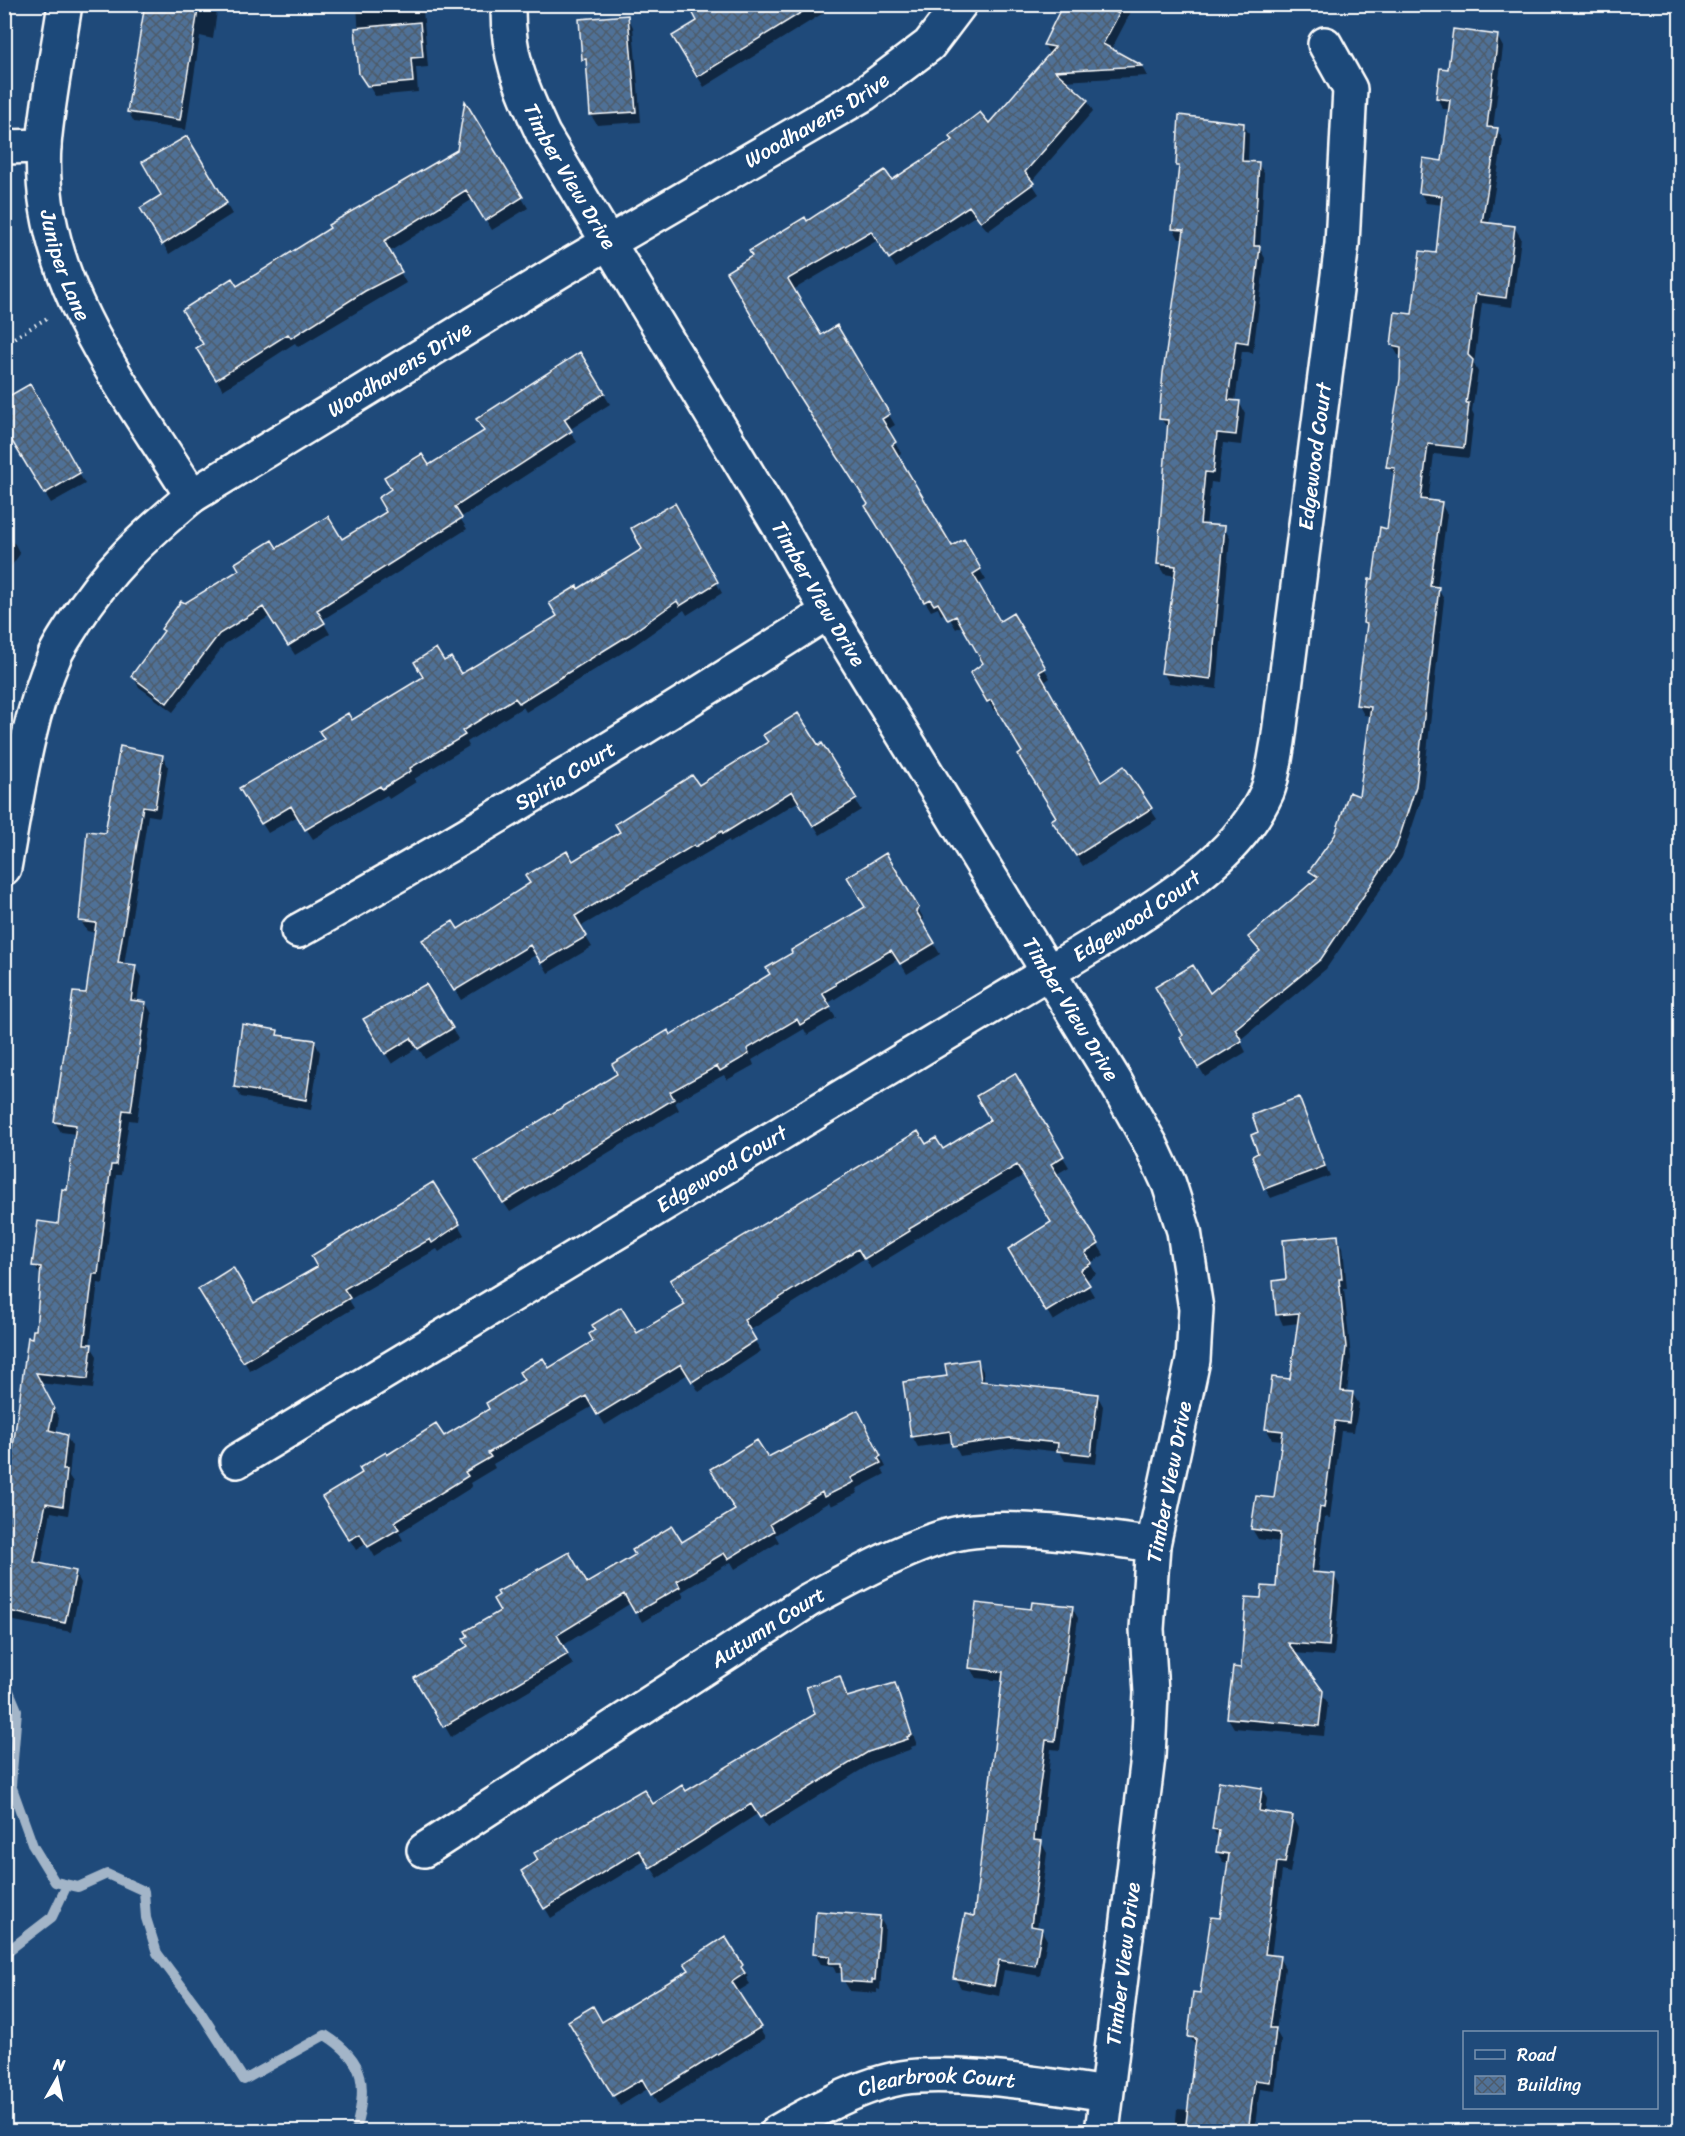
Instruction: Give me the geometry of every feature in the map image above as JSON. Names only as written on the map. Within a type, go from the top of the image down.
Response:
[{"type":"street","name":"Juniper Lane","points":[[65,4],[44,146],[48,213],[55,250],[75,301],[105,359],[192,496]]},
{"type":"street","name":"Timber View Drive","points":[[508,4],[507,33],[518,80],[543,134],[779,526],[828,612],[1151,1145],[1178,1212],[1192,1274],[1196,1309],[1193,1360],[1153,1545],[1147,1629],[1151,1693],[1148,1757],[1102,2132]]},
{"type":"street","name":"Woodhavens Drive","points":[[4,868],[20,776],[33,720],[56,653],[107,574],[139,540],[192,496],[608,244],[864,94],[929,45],[960,4]]},
{"type":"street","name":"Edgewood Court","points":[[237,1461],[1048,972],[1187,885],[1230,847],[1251,822],[1268,790],[1278,742],[1342,244],[1350,89],[1326,44]]},
{"type":"street","points":[[4,147],[44,146]]},
{"type":"street","name":"Spiria Court","points":[[298,931],[388,881],[636,734],[828,612]]},
{"type":"street","name":"Autumn Court","points":[[424,1850],[809,1600],[874,1567],[916,1549],[963,1532],[989,1530],[1086,1536],[1153,1545]]},
{"type":"street","name":"Clearbrook Court","points":[[777,2132],[815,2109],[879,2084],[916,2076],[985,2079],[1106,2094]]},
{"type":"path","points":[[4,344],[75,301]]},
{"type":"building","points":[[145,4],[199,4],[180,120],[127,112]]},
{"type":"building","points":[[688,4],[815,4],[697,77],[672,36],[697,21]]},
{"type":"building","points":[[1063,4],[1102,4],[1119,14],[1103,44],[1143,66],[1055,71],[1088,100],[1025,172],[1034,183],[981,222],[969,206],[889,259],[871,231],[788,279],[821,335],[837,325],[890,414],[882,419],[896,442],[892,445],[952,546],[964,539],[981,569],[973,574],[1000,621],[1013,613],[1046,668],[1039,672],[1101,782],[1124,766],[1152,808],[1076,856],[1051,820],[1056,817],[1018,755],[1022,752],[991,700],[987,702],[970,673],[983,663],[956,616],[948,620],[938,603],[934,605],[930,599],[924,602],[865,506],[868,504],[792,386],[726,272],[752,256],[749,251],[805,217],[807,221],[885,170],[892,180],[953,140],[949,136],[980,112],[989,123],[1055,47],[1043,45]]},
{"type":"building","points":[[628,15],[636,112],[590,115],[586,59],[582,60],[579,19]]},
{"type":"building","points":[[420,22],[423,57],[411,58],[413,82],[367,86],[359,74],[355,28]]},
{"type":"building","points":[[1453,29],[1498,35],[1487,127],[1498,128],[1482,222],[1515,226],[1506,298],[1476,294],[1468,355],[1473,360],[1466,403],[1469,403],[1464,448],[1428,444],[1421,499],[1442,502],[1430,586],[1439,587],[1416,786],[1396,848],[1321,959],[1235,1029],[1242,1041],[1198,1068],[1180,1037],[1183,1035],[1155,987],[1193,965],[1210,993],[1260,951],[1248,937],[1318,877],[1309,871],[1335,835],[1349,792],[1359,796],[1371,707],[1356,705],[1367,624],[1363,623],[1369,579],[1373,579],[1380,527],[1387,529],[1395,468],[1386,467],[1400,379],[1401,347],[1391,345],[1395,312],[1412,314],[1420,251],[1436,253],[1442,196],[1419,193],[1423,158],[1442,161],[1450,100],[1436,98],[1440,68],[1448,69]]},
{"type":"building","points":[[465,101],[523,197],[485,221],[466,190],[384,241],[402,272],[365,291],[291,338],[288,334],[216,380],[196,348],[203,344],[182,310],[232,278],[237,286],[330,228],[328,225],[457,150]]},
{"type":"building","points":[[1179,115],[1244,123],[1242,161],[1259,162],[1254,246],[1260,246],[1253,308],[1248,343],[1236,341],[1228,400],[1240,401],[1236,435],[1217,433],[1213,473],[1205,472],[1200,524],[1225,526],[1211,679],[1161,673],[1176,566],[1157,564],[1168,420],[1159,419],[1163,373],[1184,230],[1172,229],[1179,166],[1176,166]]},
{"type":"building","points":[[187,136],[227,203],[162,245],[140,208],[161,195],[142,162]]},
{"type":"building","points":[[580,352],[605,393],[564,419],[572,431],[455,507],[462,518],[317,610],[325,623],[288,646],[263,607],[219,634],[167,703],[131,676],[164,631],[161,629],[181,601],[185,603],[239,570],[235,563],[272,540],[277,548],[328,516],[342,539],[386,512],[378,498],[391,489],[384,477],[422,454],[429,465],[484,431],[476,419]]},
{"type":"building","points":[[30,384],[80,473],[44,494],[4,428],[4,399]]},
{"type":"building","points":[[675,503],[718,582],[680,606],[677,601],[629,635],[519,703],[515,698],[462,731],[465,735],[410,768],[411,771],[382,789],[380,786],[305,830],[291,806],[261,824],[239,788],[324,739],[319,731],[348,713],[352,720],[423,677],[414,662],[436,648],[444,661],[451,657],[461,674],[557,616],[549,603],[577,586],[578,589],[642,549],[631,528]]},
{"type":"building","points":[[798,713],[819,746],[822,743],[857,799],[813,826],[792,791],[723,834],[722,831],[695,847],[694,845],[575,916],[587,936],[541,963],[530,945],[454,991],[422,940],[453,921],[458,929],[530,883],[525,876],[567,851],[573,861],[620,832],[615,824],[692,775],[699,785],[768,742],[763,735]]},
{"type":"building","points":[[120,746],[163,755],[155,808],[143,806],[118,963],[136,965],[131,1000],[146,1002],[131,1111],[123,1110],[116,1165],[111,1165],[98,1274],[93,1274],[84,1344],[92,1344],[88,1379],[36,1373],[54,1407],[49,1430],[67,1435],[63,1470],[67,1470],[63,1506],[46,1503],[34,1562],[76,1571],[65,1623],[4,1610],[4,1513],[28,1337],[32,1338],[33,1330],[36,1330],[41,1267],[32,1266],[38,1221],[58,1224],[62,1189],[67,1190],[76,1125],[54,1122],[73,992],[86,993],[96,923],[79,921],[87,831],[105,833]]},
{"type":"building","points":[[886,853],[919,908],[916,911],[935,943],[900,964],[891,950],[835,983],[836,985],[822,993],[831,1007],[800,1025],[797,1019],[747,1049],[749,1054],[720,1071],[717,1066],[670,1092],[674,1099],[503,1203],[475,1160],[617,1074],[612,1064],[668,1030],[670,1035],[770,974],[766,968],[792,953],[791,950],[865,907],[847,877]]},
{"type":"building","points":[[426,984],[453,1028],[418,1049],[411,1038],[385,1054],[363,1019]]},
{"type":"building","points":[[242,1024],[278,1030],[277,1035],[315,1040],[306,1100],[234,1087]]},
{"type":"building","points":[[1015,1073],[1064,1156],[1051,1164],[1099,1244],[1085,1253],[1092,1263],[1080,1270],[1090,1285],[1046,1312],[1008,1249],[1051,1222],[1017,1165],[909,1229],[910,1231],[864,1259],[858,1249],[744,1320],[756,1340],[692,1382],[681,1364],[597,1415],[586,1396],[488,1453],[491,1457],[465,1472],[468,1476],[394,1522],[399,1529],[368,1547],[360,1534],[349,1540],[322,1497],[362,1473],[359,1468],[386,1452],[387,1455],[436,1424],[444,1436],[489,1409],[486,1403],[524,1380],[519,1372],[543,1358],[549,1368],[593,1341],[589,1334],[595,1330],[592,1325],[621,1307],[637,1333],[685,1305],[670,1280],[918,1131],[926,1144],[936,1138],[943,1149],[990,1120],[976,1096]]},
{"type":"building","points":[[1299,1097],[1325,1166],[1264,1189],[1252,1156],[1258,1153],[1251,1135],[1258,1132],[1252,1115]]},
{"type":"building","points":[[433,1182],[460,1224],[432,1243],[430,1239],[344,1289],[350,1298],[243,1362],[198,1289],[233,1267],[254,1303],[317,1267],[311,1256]]},
{"type":"building","points":[[1338,1235],[1342,1279],[1339,1279],[1346,1347],[1341,1391],[1353,1392],[1349,1423],[1335,1421],[1324,1508],[1320,1507],[1312,1572],[1335,1574],[1329,1646],[1288,1643],[1323,1691],[1319,1726],[1227,1718],[1233,1667],[1241,1668],[1246,1597],[1261,1598],[1262,1586],[1276,1587],[1280,1533],[1251,1529],[1256,1496],[1274,1498],[1283,1431],[1265,1429],[1272,1377],[1290,1379],[1299,1313],[1276,1315],[1273,1281],[1286,1279],[1283,1240]]},
{"type":"building","points":[[978,1359],[981,1381],[1098,1394],[1091,1455],[1057,1451],[1058,1443],[1010,1438],[952,1446],[950,1431],[911,1437],[903,1382],[947,1376],[945,1364]]},
{"type":"building","points":[[858,1410],[881,1456],[878,1458],[881,1463],[851,1478],[854,1482],[824,1497],[822,1492],[770,1524],[774,1531],[728,1559],[724,1553],[677,1581],[680,1587],[635,1613],[624,1594],[557,1635],[568,1654],[443,1727],[414,1678],[468,1646],[463,1639],[468,1636],[465,1631],[500,1611],[493,1599],[499,1595],[497,1592],[569,1552],[587,1583],[635,1555],[632,1550],[672,1526],[682,1542],[735,1510],[710,1469],[757,1440],[768,1457]]},
{"type":"building","points":[[1032,1602],[1073,1606],[1055,1741],[1046,1740],[1036,1814],[1034,1840],[1042,1841],[1031,1926],[1042,1928],[1035,1966],[999,1960],[994,1986],[953,1978],[965,1914],[974,1916],[1003,1672],[969,1668],[976,1603],[1031,1609]]},
{"type":"building","points":[[840,1676],[847,1697],[895,1683],[912,1735],[907,1737],[908,1739],[868,1752],[760,1818],[751,1804],[650,1868],[639,1850],[544,1909],[521,1871],[538,1860],[534,1853],[644,1789],[653,1804],[682,1785],[686,1791],[815,1714],[806,1687]]},
{"type":"building","points":[[1219,1781],[1262,1788],[1259,1811],[1293,1816],[1285,1863],[1277,1862],[1265,1954],[1280,1956],[1270,2028],[1276,2028],[1270,2082],[1255,2080],[1248,2132],[1185,2132],[1196,2038],[1188,2037],[1193,1992],[1200,1993],[1211,1917],[1220,1918],[1229,1854],[1216,1852],[1219,1830],[1212,1829]]},
{"type":"building","points":[[816,1911],[880,1916],[875,1980],[872,1980],[872,1983],[842,1981],[841,1963],[829,1963],[830,1956],[813,1954]]},
{"type":"building","points":[[725,1936],[743,1965],[741,1967],[745,1973],[732,1982],[761,2027],[651,2095],[642,2079],[613,2096],[568,2021],[593,2006],[602,2022],[689,1970],[684,1963]]},
{"type":"waterway","points":[[4,1679],[17,1710],[11,1785],[33,1846],[55,1882],[78,1887],[107,1874],[144,1891],[146,1918],[157,1953],[198,2008],[244,2080],[325,2035],[339,2045],[356,2065],[360,2076],[361,2101],[355,2132]]},
{"type":"waterway","points":[[4,1954],[52,1917],[67,1885]]}]
